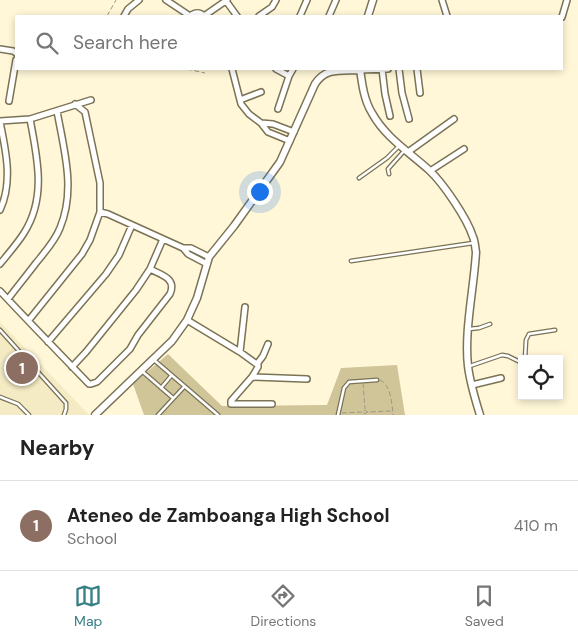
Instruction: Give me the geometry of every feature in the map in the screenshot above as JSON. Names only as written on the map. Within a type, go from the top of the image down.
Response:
[{"type":"street","points":[[125,15],[128,9],[139,0]]},
{"type":"street","points":[[205,15],[226,0],[236,15]]},
{"type":"street","points":[[260,15],[272,7],[276,0]]},
{"type":"street","points":[[300,15],[308,0]]},
{"type":"street","points":[[329,15],[336,0]]},
{"type":"street","points":[[368,15],[373,0]]},
{"type":"street","points":[[442,0],[447,15]]},
{"type":"street","points":[[563,15],[567,0]]},
{"type":"street","points":[[168,1],[189,15]]},
{"type":"street","points":[[0,49],[15,53]]},
{"type":"street","points":[[9,101],[15,66]]},
{"type":"street","points":[[232,70],[241,104],[249,114],[261,123],[268,132],[290,141]]},
{"type":"street","points":[[278,70],[289,76]]},
{"type":"street","points":[[278,109],[292,70]]},
{"type":"street","points":[[96,415],[172,341],[187,320],[197,298],[208,260],[280,162],[319,78],[327,72],[349,70]]},
{"type":"street","points":[[360,70],[366,99],[372,114],[400,145],[430,171],[443,186],[470,227],[476,252],[469,329],[468,366],[480,415]]},
{"type":"street","points":[[382,70],[390,116]]},
{"type":"street","points":[[399,70],[402,93],[409,119]]},
{"type":"street","points":[[417,70],[420,93]]},
{"type":"street","points":[[240,100],[261,92]]},
{"type":"street","points":[[0,210],[6,193],[8,166],[0,121],[30,119],[91,100]]},
{"type":"street","points":[[29,320],[82,254],[90,240],[100,212],[100,183],[85,112],[75,104]]},
{"type":"street","points":[[8,299],[50,246],[64,215],[68,173],[57,111]]},
{"type":"street","points":[[0,264],[24,233],[36,205],[39,188],[38,159],[30,119]]},
{"type":"street","points":[[407,151],[454,119]]},
{"type":"street","points":[[261,123],[273,124],[294,132]]},
{"type":"street","points":[[430,171],[464,149]]},
{"type":"street","points":[[100,212],[183,248],[188,254],[208,260]]},
{"type":"street","points":[[48,342],[106,274],[118,255],[132,225]]},
{"type":"street","points":[[72,367],[136,290],[150,269],[163,239]]},
{"type":"street","points":[[0,291],[89,384],[94,384],[130,349],[138,335],[170,294],[172,289],[170,281],[150,269]]},
{"type":"street","points":[[240,352],[245,307]]},
{"type":"street","points":[[187,320],[258,364]]},
{"type":"street","points":[[268,344],[252,377],[230,403],[272,404]]},
{"type":"street","points":[[252,377],[307,379]]},
{"type":"street","points":[[472,385],[501,378]]},
{"type":"lane","points":[[359,178],[387,158],[400,145]]},
{"type":"lane","points":[[389,174],[390,166],[407,151]]},
{"type":"lane","points":[[350,262],[475,242]]},
{"type":"lane","points":[[469,329],[490,324]]},
{"type":"lane","points":[[0,330],[66,403],[64,415]]},
{"type":"lane","points":[[525,355],[526,340],[529,334],[555,330]]},
{"type":"lane","points":[[468,366],[502,356],[508,356],[518,362]]},
{"type":"lane","points":[[153,359],[218,415]]},
{"type":"lane","points":[[142,371],[173,398]]},
{"type":"lane","points":[[161,388],[171,376]]},
{"type":"lane","points":[[338,414],[344,388],[349,382],[377,380]]},
{"type":"lane","points":[[158,415],[184,387]]},
{"type":"lane","points":[[0,397],[18,404],[29,415]]},
{"type":"path","points":[[108,15],[116,0]]},
{"type":"path","points":[[192,70],[205,73]]},
{"type":"path","points":[[363,380],[365,412]]},
{"type":"path","points":[[377,380],[386,383],[393,415]]},
{"type":"path","points":[[338,414],[392,411]]},
{"type":"shaded area","points":[[0,322],[89,415],[0,415]]},
{"type":"shaded area","points":[[168,354],[222,406],[327,405],[341,368],[397,365],[405,415],[144,415],[133,384]]},
{"type":"place","name":"Ateneo de Zamboanga High School","points":[[22,368]]}]
